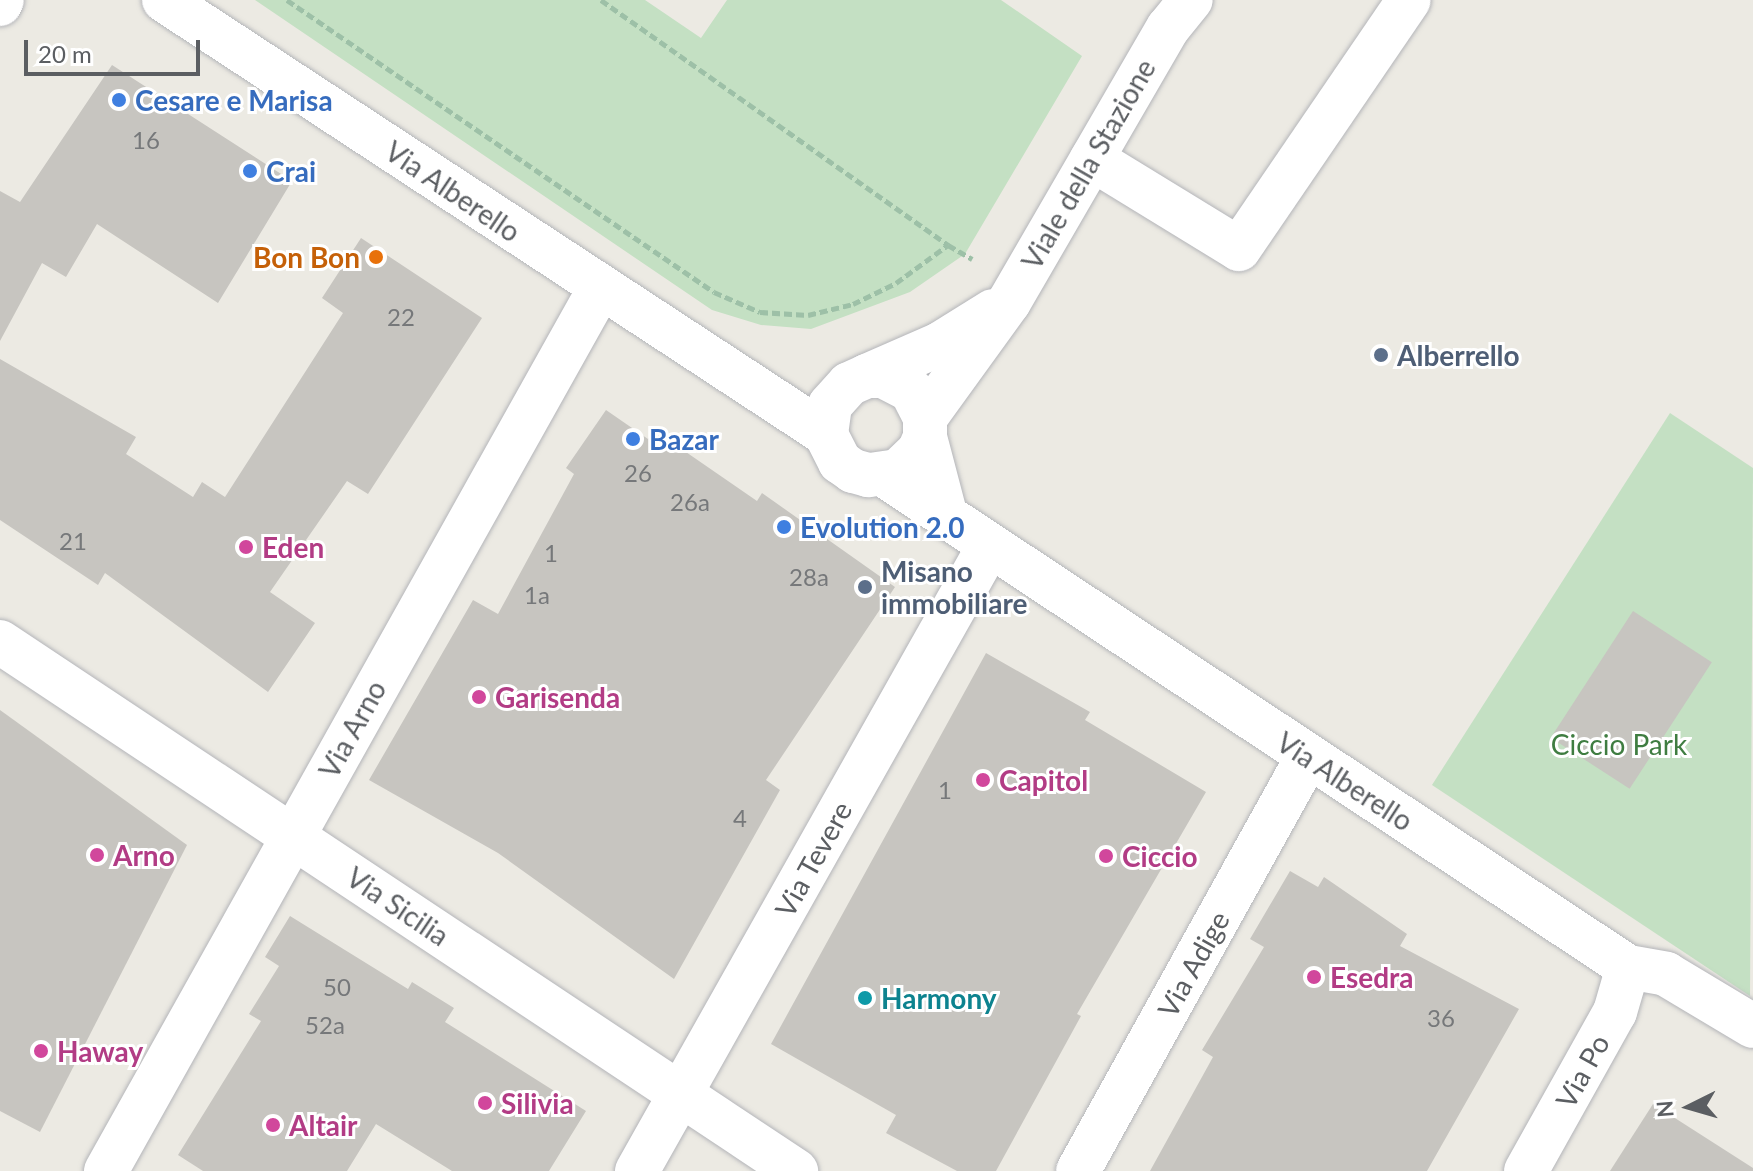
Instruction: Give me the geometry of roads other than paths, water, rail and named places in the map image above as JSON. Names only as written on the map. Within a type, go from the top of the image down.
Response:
[{"type":"street","name":"Via Alberello","points":[[164,0],[742,382],[826,434],[840,462],[853,471],[884,475],[1628,967],[1666,974],[1753,1026]]},
{"type":"street","points":[[1092,159],[1239,249],[1409,0]]},
{"type":"street","name":"Viale della Stazione","points":[[925,428],[1013,294],[1178,9]]},
{"type":"street","name":"Via Arno","points":[[106,1171],[600,288]]},
{"type":"street","name":"Viale della Stazione","points":[[858,380],[940,344],[1013,294]]},
{"type":"street","name":"Via Alberello","points":[[742,382],[801,391],[883,376],[911,390],[925,428],[946,517]]},
{"type":"street","points":[[826,434],[830,405],[858,380]]},
{"type":"street","points":[[884,475],[910,462],[925,428]]},
{"type":"street","name":"Via Tevere","points":[[637,1171],[989,546]]},
{"type":"street","name":"Via Sicilia","points":[[0,642],[796,1171]]},
{"type":"street","name":"Via Adige","points":[[1078,1171],[1308,756]]},
{"type":"street","name":"Via Po","points":[[1526,1171],[1615,1012],[1628,967]]},
{"type":"place","name":"Cesare e Marisa","points":[[119,100]]},
{"type":"place","name":"Crai","points":[[250,171]]},
{"type":"place","name":"Bon Bon","points":[[376,257]]},
{"type":"place","name":"Alberrello","points":[[1381,355]]},
{"type":"place","name":"Bazar","points":[[633,439]]},
{"type":"place","name":"Evolution 2.0","points":[[784,527]]},
{"type":"place","name":"Eden","points":[[246,547]]},
{"type":"place","name":"Misano immobiliare","points":[[865,587]]},
{"type":"place","name":"Garisenda","points":[[479,697]]},
{"type":"place","name":"Capitol","points":[[983,780]]},
{"type":"place","name":"Arno","points":[[97,855]]},
{"type":"place","name":"Ciccio","points":[[1106,856]]},
{"type":"place","name":"Esedra","points":[[1314,977]]},
{"type":"place","name":"Harmony","points":[[865,998]]},
{"type":"place","name":"Haway","points":[[41,1051]]},
{"type":"place","name":"Silivia","points":[[485,1103]]},
{"type":"place","name":"Altair","points":[[273,1125]]},
{"type":"park label","name":"Ciccio Park","points":[[1619,744]]}]
